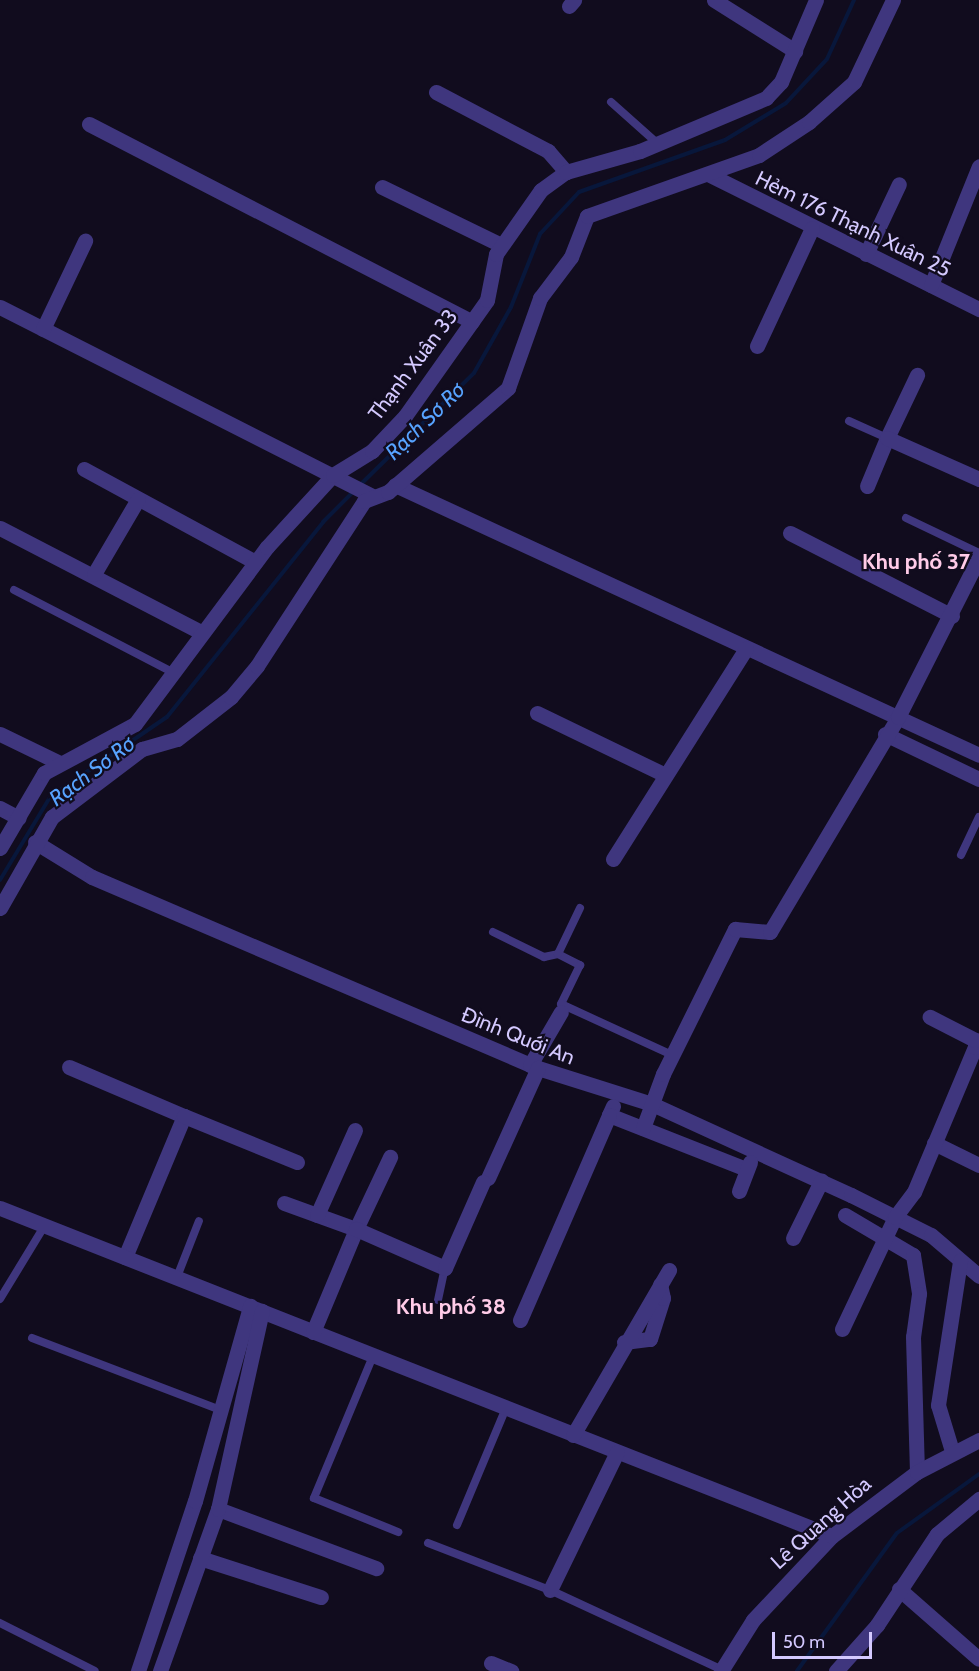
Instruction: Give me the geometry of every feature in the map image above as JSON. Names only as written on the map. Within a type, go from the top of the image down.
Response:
[{"type":"street","points":[[714,0],[795,51]]},
{"type":"street","name":"Thạnh Xuân 33","points":[[0,848],[44,773],[135,724],[255,562],[338,476],[372,451],[405,416],[486,300],[501,245],[541,190],[566,172],[657,143],[766,98],[795,51],[816,0]]},
{"type":"street","points":[[0,908],[35,842],[52,817],[142,749],[177,739],[231,697],[257,666],[364,501],[371,495],[395,485],[508,388],[540,298],[571,257],[587,216],[710,175],[759,154],[844,94],[868,60],[893,0]]},
{"type":"street","points":[[436,92],[548,151],[566,172]]},
{"type":"street","points":[[89,124],[472,322]]},
{"type":"street","points":[[931,285],[979,166]]},
{"type":"street","name":"Hẻm 176 Thạnh Xuân 25","points":[[710,175],[812,228],[979,309]]},
{"type":"street","points":[[866,254],[899,184]]},
{"type":"street","points":[[382,187],[501,245]]},
{"type":"street","points":[[758,346],[812,228]]},
{"type":"street","points":[[43,329],[85,241]]},
{"type":"street","points":[[0,307],[338,476],[371,495]]},
{"type":"street","points":[[867,486],[917,375]]},
{"type":"street","points":[[887,438],[979,479]]},
{"type":"street","points":[[84,470],[255,562]]},
{"type":"street","points":[[395,485],[746,650],[979,755]]},
{"type":"street","points":[[94,574],[138,499]]},
{"type":"street","points":[[0,528],[94,574],[201,632]]},
{"type":"street","points":[[790,533],[952,616]]},
{"type":"street","points":[[643,1128],[672,1055],[735,929],[770,932],[885,734],[898,717],[952,616],[979,555]]},
{"type":"street","points":[[613,860],[746,650]]},
{"type":"street","points":[[537,713],[665,775]]},
{"type":"street","points":[[0,734],[60,763]]},
{"type":"street","points":[[885,734],[979,779]]},
{"type":"street","points":[[0,808],[19,818]]},
{"type":"street","name":"Đình Quới An","points":[[35,842],[92,877],[534,1066],[617,1095],[652,1104],[821,1181],[931,1235],[979,1276]]},
{"type":"street","points":[[284,1203],[356,1229],[445,1268],[486,1180],[534,1066],[561,1012]]},
{"type":"street","points":[[842,1329],[896,1217],[914,1192],[976,1044],[930,1017]]},
{"type":"street","points":[[69,1068],[297,1162]]},
{"type":"street","points":[[520,1320],[617,1095]]},
{"type":"street","points":[[609,1115],[746,1169]]},
{"type":"street","points":[[125,1257],[184,1116]]},
{"type":"street","points":[[317,1215],[355,1130]]},
{"type":"street","points":[[934,1143],[979,1165]]},
{"type":"street","points":[[739,1191],[746,1169],[755,1152]]},
{"type":"street","points":[[313,1332],[356,1229],[390,1157]]},
{"type":"street","points":[[794,1238],[821,1181]]},
{"type":"street","points":[[0,1208],[832,1536]]},
{"type":"street","points":[[844,1215],[913,1255],[919,1294],[913,1337],[917,1472]]},
{"type":"street","points":[[952,1451],[939,1405],[960,1261]]},
{"type":"street","points":[[573,1435],[624,1342],[669,1270]]},
{"type":"street","points":[[624,1342],[650,1339],[663,1298],[660,1284]]},
{"type":"street","points":[[138,1671],[195,1501],[218,1409],[256,1309]]},
{"type":"street","points":[[160,1671],[218,1509],[256,1309]]},
{"type":"street","name":"Lê Quang Hòa","points":[[721,1670],[753,1620],[832,1536],[917,1472],[952,1451],[979,1440]]},
{"type":"street","points":[[550,1590],[617,1452]]},
{"type":"street","points":[[841,1670],[937,1534],[979,1499]]},
{"type":"street","points":[[218,1509],[375,1568]]},
{"type":"street","points":[[200,1558],[321,1597]]},
{"type":"street","points":[[899,1589],[979,1659]]},
{"type":"street","points":[[491,1663],[511,1671]]},
{"type":"lane","points":[[611,102],[657,143]]},
{"type":"lane","points":[[849,421],[887,438]]},
{"type":"lane","points":[[906,518],[979,555]]},
{"type":"lane","points":[[14,590],[174,673]]},
{"type":"lane","points":[[961,855],[979,818]]},
{"type":"lane","points":[[558,954],[580,908]]},
{"type":"lane","points":[[493,932],[544,957],[558,954],[580,965],[562,1005],[672,1055]]},
{"type":"lane","points":[[177,1277],[199,1221]]},
{"type":"lane","points":[[0,1299],[45,1225]]},
{"type":"lane","points":[[438,1300],[445,1268]]},
{"type":"lane","points":[[32,1338],[218,1409]]},
{"type":"lane","points":[[373,1356],[314,1498],[398,1532]]},
{"type":"lane","points":[[457,1525],[506,1408]]},
{"type":"lane","points":[[428,1543],[550,1590],[721,1670]]},
{"type":"lane","points":[[0,1623],[95,1671]]},
{"type":"waterway","name":"Rạch Sơ Rơ","points":[[360,485],[474,373],[511,307],[540,234],[579,192],[725,140],[786,103],[827,59],[854,0]]},
{"type":"waterway","name":"Rạch Sơ Rơ","points":[[0,880],[50,797],[167,717],[323,522],[355,490]]},
{"type":"waterway","points":[[797,1671],[897,1533],[979,1474]]},
{"type":"district","name":"Khu phố 37","points":[[916,562]]},
{"type":"district","name":"Khu phố 38","points":[[451,1307]]}]
